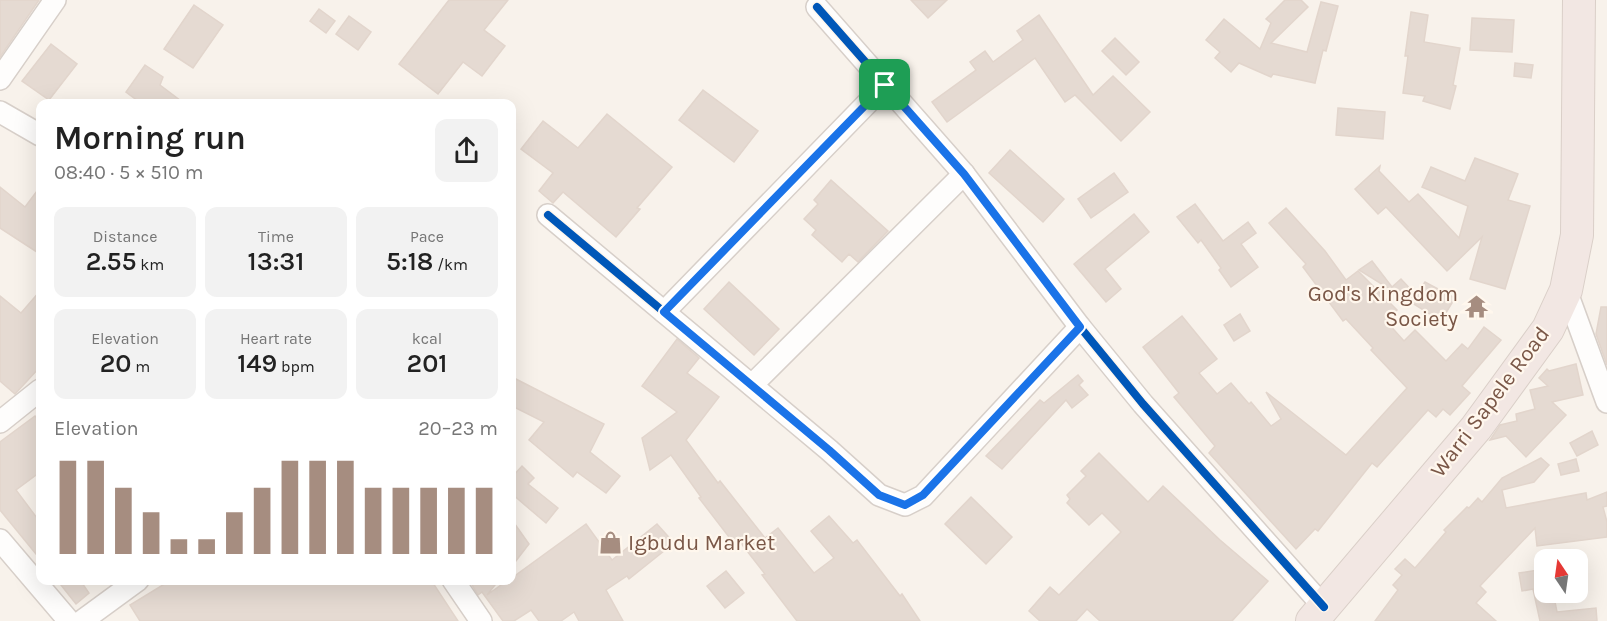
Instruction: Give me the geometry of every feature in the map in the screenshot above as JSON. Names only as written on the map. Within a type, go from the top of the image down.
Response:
[{"type":"highway","name":"Warri Sapele Road","points":[[1318,614],[1476,428],[1548,329],[1566,290],[1577,235],[1579,0]]},
{"type":"street","points":[[1,75],[55,0]]},
{"type":"street","points":[[817,7],[964,174],[1080,327],[1318,614]]},
{"type":"street","points":[[664,312],[885,85]]},
{"type":"street","points":[[0,112],[36,133]]},
{"type":"street","points":[[752,385],[964,174]]},
{"type":"street","points":[[548,215],[829,450],[879,495],[905,505],[923,495],[1080,327]]},
{"type":"street","points":[[1566,290],[1607,402]]},
{"type":"street","points":[[0,422],[36,393]]},
{"type":"street","points":[[0,540],[36,582]]},
{"type":"street","points":[[38,585],[69,621]]},
{"type":"street","points":[[82,621],[131,585]]},
{"type":"street","points":[[457,585],[482,621]]},
{"type":"building","points":[[0,0],[39,0],[0,57]]},
{"type":"building","points":[[449,0],[508,0],[484,30],[505,46],[482,76],[463,62],[438,94],[399,64]]},
{"type":"building","points":[[911,0],[947,0],[928,18]]},
{"type":"building","points":[[1285,0],[1301,0],[1308,7],[1271,43],[1307,52],[1321,2],[1338,6],[1315,83],[1273,74],[1271,77],[1239,63],[1231,72],[1215,58],[1220,52],[1206,40],[1224,19],[1260,49],[1271,23],[1266,19]]},
{"type":"building","points":[[194,5],[223,25],[193,68],[164,49]]},
{"type":"building","points":[[319,9],[335,21],[326,33],[310,21]]},
{"type":"building","points":[[1411,12],[1428,15],[1424,42],[1460,48],[1453,85],[1456,86],[1450,109],[1423,101],[1425,96],[1403,93]]},
{"type":"building","points":[[1039,15],[1093,95],[1113,76],[1150,112],[1121,141],[1075,95],[1065,102],[1035,58],[947,122],[932,102],[976,70],[970,62],[985,51],[993,62],[1023,40],[1017,31]]},
{"type":"building","points":[[349,16],[371,32],[358,50],[336,34]]},
{"type":"building","points":[[1472,18],[1514,20],[1512,52],[1470,50]]},
{"type":"building","points":[[1115,38],[1139,62],[1126,75],[1102,51]]},
{"type":"building","points":[[51,44],[77,64],[50,99],[22,81]]},
{"type":"building","points":[[1515,63],[1533,65],[1531,78],[1514,76]]},
{"type":"building","points":[[145,65],[163,77],[160,85],[178,99],[135,99],[126,92]]},
{"type":"building","points":[[703,90],[758,131],[734,162],[679,120]]},
{"type":"building","points":[[1338,108],[1385,112],[1383,139],[1336,135]]},
{"type":"building","points":[[607,114],[672,167],[616,237],[563,192],[553,203],[539,191],[553,173],[521,149],[543,121],[578,148]]},
{"type":"building","points":[[1010,150],[1064,199],[1043,222],[989,173]]},
{"type":"building","points":[[1475,158],[1518,174],[1508,200],[1530,206],[1505,289],[1470,279],[1482,237],[1447,271],[1386,207],[1378,214],[1355,189],[1380,166],[1379,171],[1409,202],[1418,194],[1459,238],[1468,206],[1422,187],[1431,167],[1465,181]]},
{"type":"building","points":[[1114,173],[1128,192],[1091,218],[1078,199]]},
{"type":"building","points":[[831,180],[888,231],[858,262],[849,254],[842,262],[812,235],[816,230],[804,219],[818,204],[814,200]]},
{"type":"building","points":[[0,187],[25,207],[36,192],[36,251],[0,228]]},
{"type":"building","points":[[1195,204],[1223,241],[1248,222],[1256,233],[1241,244],[1258,267],[1231,287],[1201,240],[1198,243],[1177,217]]},
{"type":"building","points":[[1286,208],[1325,251],[1346,280],[1358,271],[1397,310],[1386,321],[1404,341],[1415,330],[1446,361],[1462,344],[1468,349],[1484,327],[1501,340],[1462,386],[1470,393],[1450,415],[1443,409],[1436,417],[1428,410],[1377,467],[1372,463],[1318,531],[1315,529],[1296,549],[1209,453],[1215,446],[1174,397],[1179,393],[1143,347],[1182,316],[1217,359],[1199,373],[1217,394],[1231,383],[1271,426],[1281,419],[1266,392],[1346,455],[1407,388],[1371,350],[1373,348],[1346,319],[1343,321],[1303,267],[1306,264],[1269,223]]},
{"type":"building","points":[[1134,214],[1149,232],[1105,269],[1121,289],[1106,302],[1074,264]]},
{"type":"building","points":[[1372,261],[1392,287],[1401,279],[1416,295],[1425,282],[1455,298],[1441,321],[1359,270]]},
{"type":"building","points":[[729,282],[779,329],[754,355],[704,309]]},
{"type":"building","points":[[0,296],[21,313],[36,296],[36,371],[15,394],[0,381]]},
{"type":"building","points":[[1601,307],[1607,307],[1607,365],[1596,334]]},
{"type":"building","points":[[1240,314],[1250,331],[1234,341],[1224,325]]},
{"type":"building","points":[[677,339],[699,358],[687,373],[719,397],[686,440],[718,483],[720,481],[765,538],[778,528],[814,573],[834,558],[811,531],[829,516],[853,543],[857,540],[900,596],[902,594],[920,621],[797,621],[740,542],[736,546],[699,498],[701,497],[671,455],[650,470],[642,438],[677,412],[642,386]]},
{"type":"building","points":[[1576,364],[1583,395],[1552,402],[1566,415],[1526,457],[1506,436],[1490,440],[1500,425],[1517,421],[1516,414],[1535,409],[1530,390],[1548,386],[1539,378],[1547,369],[1549,371]]},
{"type":"building","points":[[1078,375],[1083,381],[1079,385],[1088,395],[1072,408],[1066,400],[1002,469],[986,456],[1040,400],[1044,403]]},
{"type":"building","points":[[516,379],[604,424],[590,452],[620,476],[606,493],[577,472],[573,477],[529,440],[544,422],[516,408]]},
{"type":"building","points":[[36,417],[36,475],[16,490],[36,517],[36,554],[0,510],[0,442]]},
{"type":"building","points":[[1592,431],[1598,445],[1577,456],[1570,443]]},
{"type":"building","points":[[1099,453],[1148,502],[1163,486],[1220,540],[1268,581],[1232,621],[1100,621],[1087,609],[1076,621],[1040,621],[1029,611],[1050,587],[1059,595],[1121,532],[1102,513],[1089,525],[1067,503],[1070,499],[1067,495],[1086,476],[1081,471]]},
{"type":"building","points":[[1541,458],[1549,465],[1534,482],[1502,490],[1506,508],[1586,493],[1587,500],[1607,492],[1607,506],[1603,507],[1607,522],[1607,537],[1537,546],[1535,528],[1480,586],[1486,592],[1476,603],[1496,621],[1375,621],[1398,590],[1393,585],[1402,575],[1395,569],[1405,559],[1415,568],[1446,532],[1444,530],[1467,507],[1469,508],[1478,498],[1482,502],[1502,478]]},
{"type":"building","points":[[1576,459],[1579,471],[1561,475],[1558,464]]},
{"type":"building","points":[[522,466],[534,478],[528,484],[558,508],[546,523],[516,497],[516,473]]},
{"type":"building","points":[[971,497],[1012,537],[986,564],[945,524]]},
{"type":"building","points":[[586,524],[612,560],[657,524],[674,543],[629,579],[627,576],[606,590],[623,621],[579,621],[574,612],[561,621],[539,621],[531,610],[514,621],[503,621],[482,592],[478,595],[472,585],[495,585],[487,595],[501,585],[516,585],[516,575]]},
{"type":"building","points":[[516,526],[529,544],[516,561]]},
{"type":"building","points":[[726,571],[744,593],[725,608],[707,586]]},
{"type":"building","points":[[1534,571],[1534,594],[1533,589],[1522,591],[1519,573]]},
{"type":"building","points":[[61,585],[83,585],[89,593],[76,604]]},
{"type":"building","points":[[163,585],[434,585],[458,621],[140,621],[130,605]]},
{"type":"building","points":[[1536,603],[1555,603],[1557,612],[1596,608],[1597,621],[1540,621]]},
{"type":"cycle path","points":[[817,7],[964,174],[1080,327],[1143,404],[1324,607]]},
{"type":"cycle path","points":[[548,215],[829,450],[879,495],[905,505],[923,496],[1080,327]]},
{"type":"place","name":"God's Kingdom Society","points":[[1476,307]]},
{"type":"place","name":"Igbudu Market","points":[[610,543]]},
{"type":"route","points":[[885,85],[964,174],[1080,327],[923,495],[905,505],[879,495],[829,450],[664,312],[885,85]]}]
